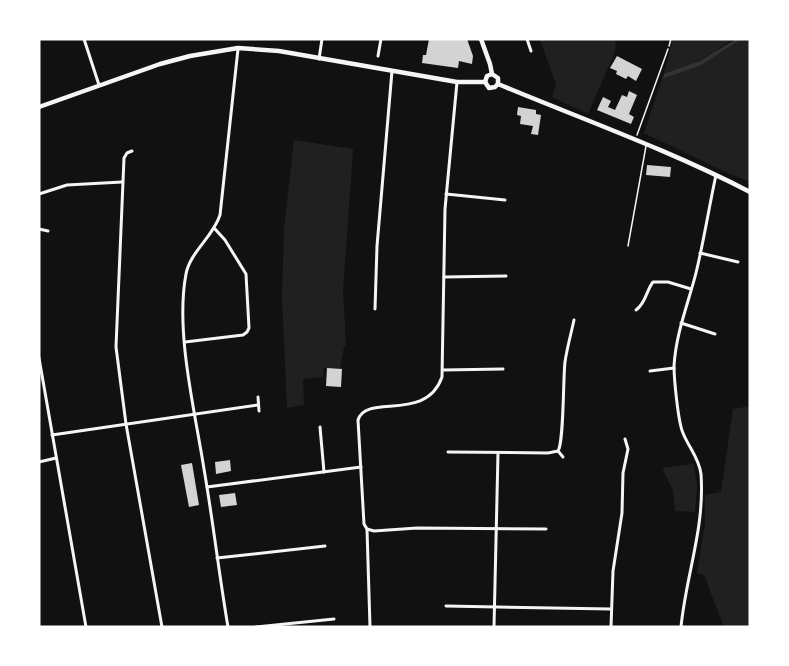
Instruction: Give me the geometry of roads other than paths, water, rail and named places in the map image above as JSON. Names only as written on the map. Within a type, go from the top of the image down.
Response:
[{"type":"street","points":[[84,39],[99,85]]},
{"type":"street","points":[[319,58],[322,39]]},
{"type":"street","points":[[378,56],[381,39]]},
{"type":"street","points":[[481,39],[492,74],[498,78],[498,84]]},
{"type":"street","points":[[527,39],[531,51]]},
{"type":"street","points":[[228,627],[194,413],[185,342],[184,306],[187,269],[215,228],[220,215],[238,48]]},
{"type":"street","points":[[39,106],[180,58],[238,48],[319,58],[457,82],[485,82]]},
{"type":"street","points":[[375,309],[377,246],[392,71]]},
{"type":"street","points":[[485,82],[487,76],[492,74]]},
{"type":"street","points":[[370,627],[367,529],[364,524],[358,420],[363,411],[367,409],[419,403],[430,397],[440,383],[443,370],[446,194],[457,82]]},
{"type":"street","points":[[485,82],[492,88],[498,84]]},
{"type":"street","points":[[498,84],[635,140],[750,192]]},
{"type":"street","points":[[132,151],[124,158],[122,182],[115,331],[117,365],[162,627]]},
{"type":"street","points":[[681,627],[700,527],[701,481],[699,465],[682,431],[674,368],[681,323],[692,289],[716,175]]},
{"type":"street","points":[[39,194],[67,185],[122,182]]},
{"type":"street","points":[[446,194],[505,200]]},
{"type":"street","points":[[185,342],[243,335],[248,332],[246,274],[215,228]]},
{"type":"street","points":[[39,229],[48,231]]},
{"type":"street","points":[[700,253],[738,262]]},
{"type":"street","points":[[444,277],[506,276]]},
{"type":"street","points":[[636,310],[643,304],[648,288],[653,282],[668,282],[692,289]]},
{"type":"street","points":[[558,451],[561,442],[566,358],[574,320]]},
{"type":"street","points":[[681,323],[715,334]]},
{"type":"street","points":[[39,358],[86,627]]},
{"type":"street","points":[[650,371],[674,368]]},
{"type":"street","points":[[443,370],[504,369]]},
{"type":"street","points":[[258,397],[259,411]]},
{"type":"street","points":[[52,435],[258,405]]},
{"type":"street","points":[[320,427],[324,471]]},
{"type":"street","points":[[611,627],[613,571],[622,513],[623,473],[628,448],[625,439]]},
{"type":"street","points":[[448,452],[548,453],[558,451]]},
{"type":"street","points":[[558,451],[563,457]]},
{"type":"street","points":[[494,627],[498,453]]},
{"type":"street","points":[[39,462],[56,458]]},
{"type":"street","points":[[207,487],[361,467]]},
{"type":"street","points":[[367,529],[374,531],[417,528],[546,529]]},
{"type":"street","points":[[217,558],[325,546]]},
{"type":"street","points":[[446,606],[611,609]]},
{"type":"street","points":[[256,627],[334,619]]},
{"type":"lane","points":[[669,46],[671,39]]},
{"type":"lane","points":[[628,246],[646,145]]}]
